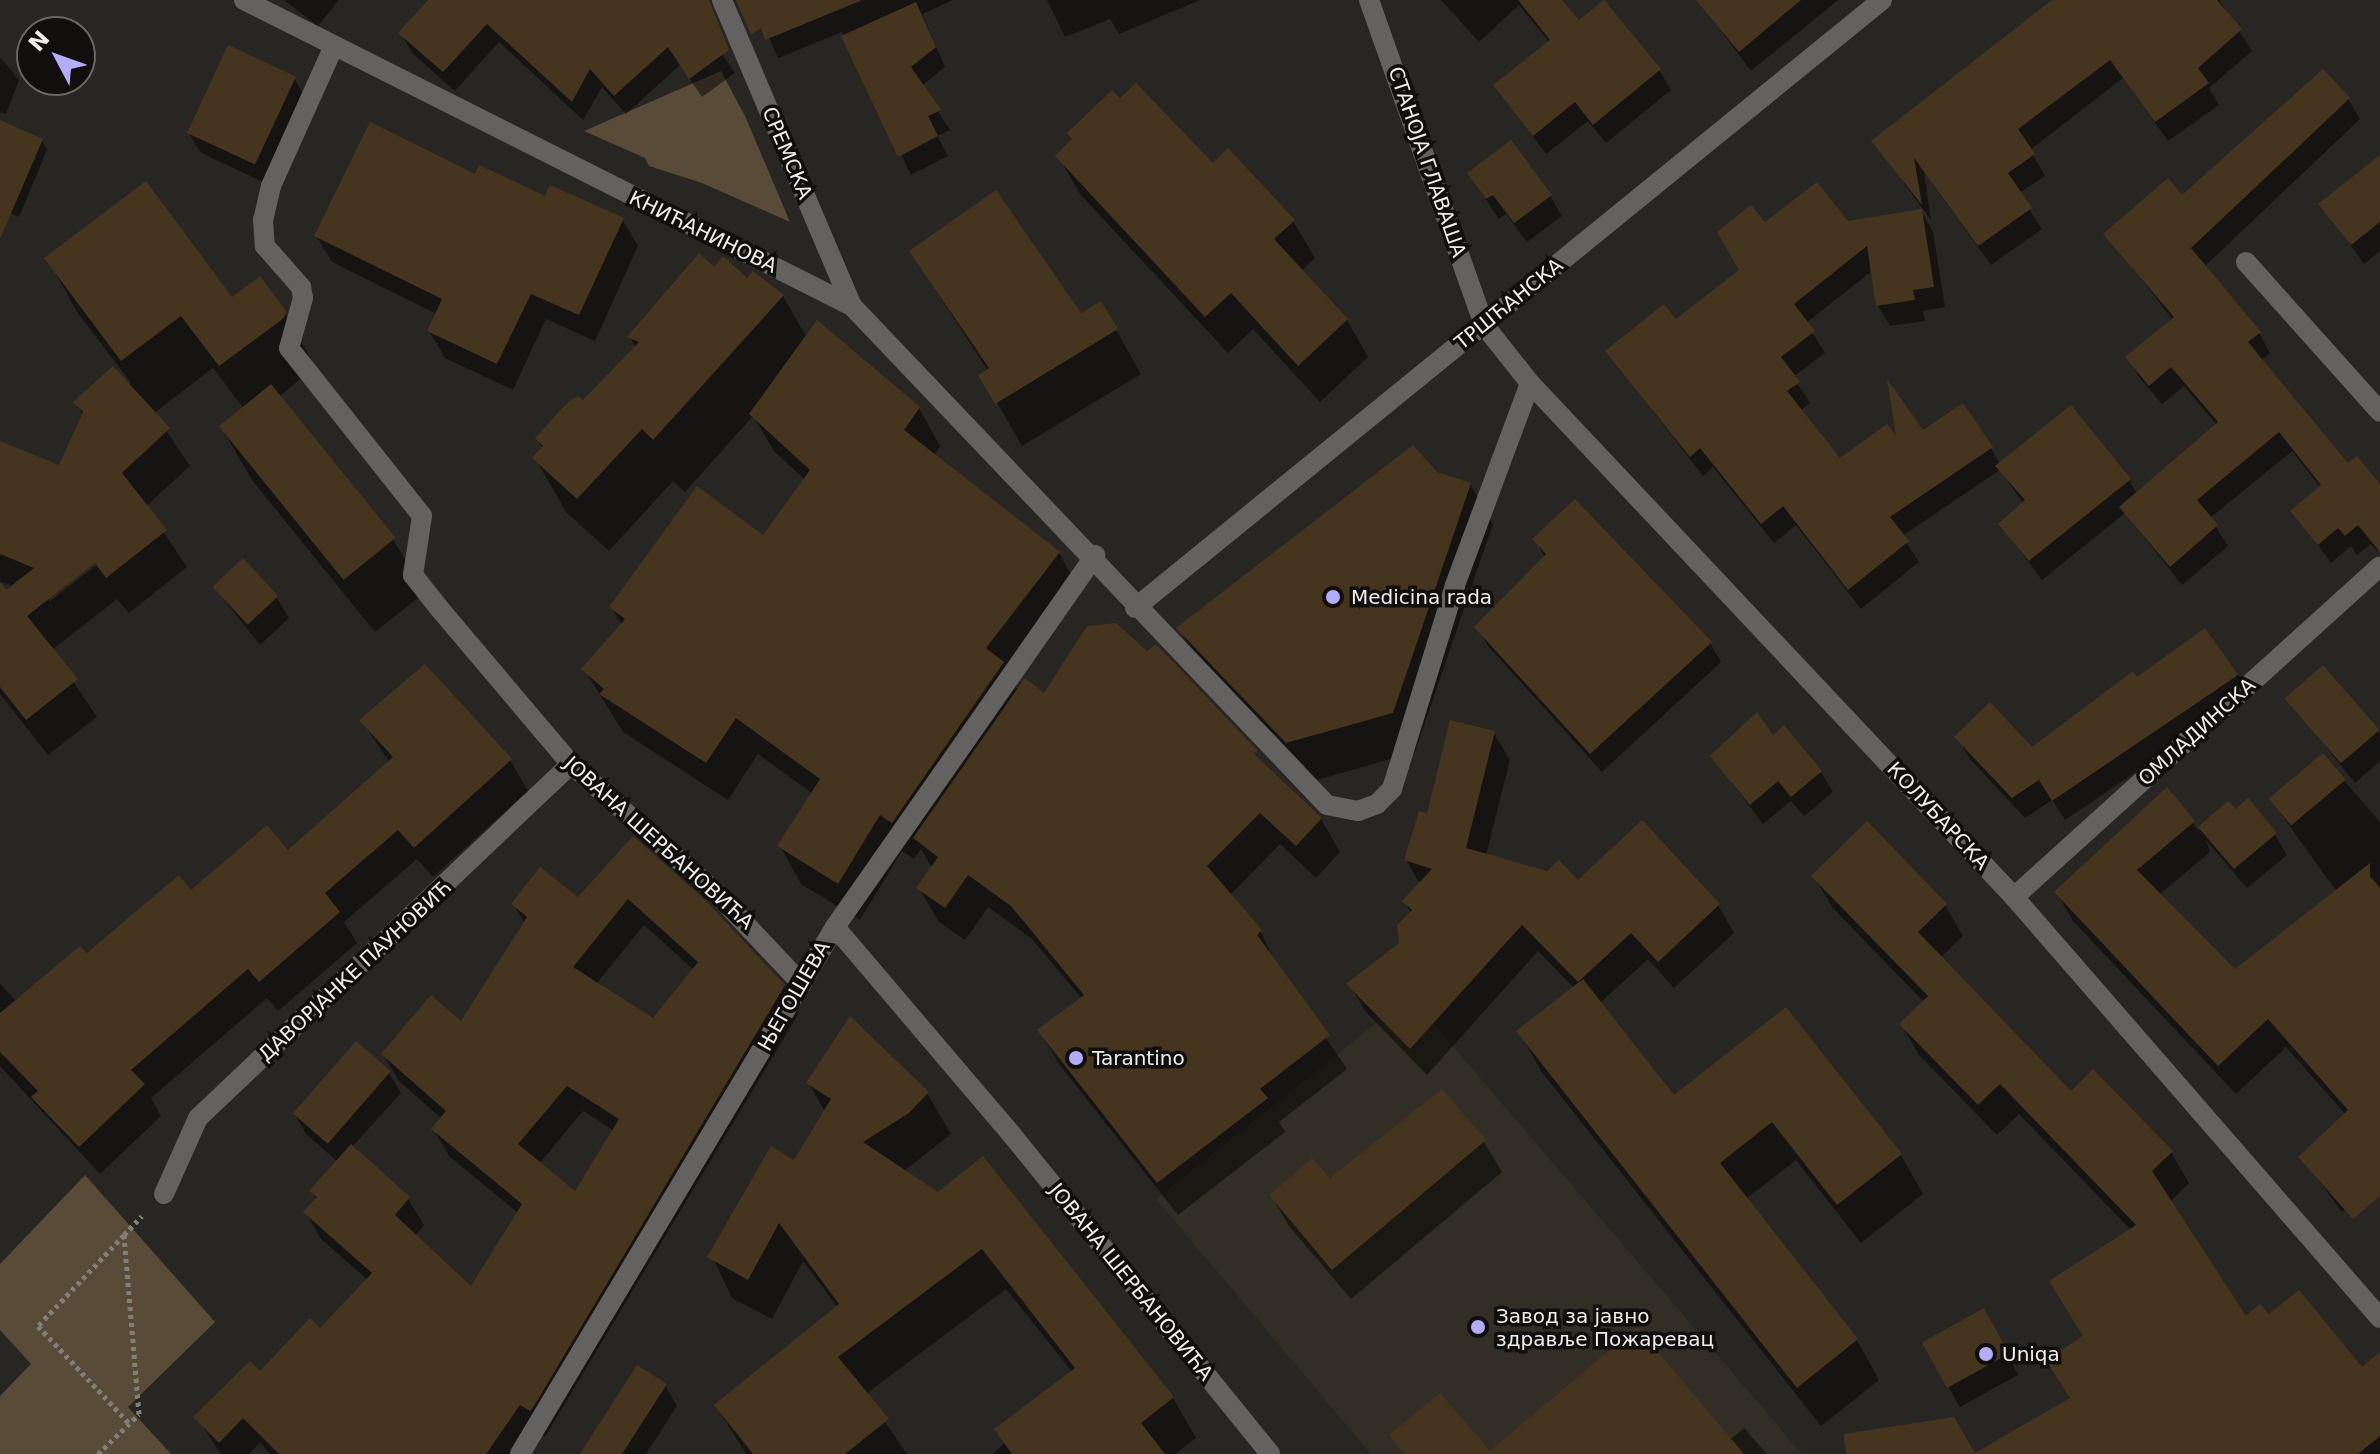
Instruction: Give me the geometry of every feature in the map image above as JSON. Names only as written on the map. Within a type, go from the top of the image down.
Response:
[{"type":"street","name":"КНИЋАНИНОВА","points":[[244,0],[333,48],[852,306],[1095,555],[1135,608],[1327,805],[1358,811],[1377,804],[1392,789],[1455,585],[1530,383]]},
{"type":"street","name":"СРЕМСКА","points":[[722,0],[852,306]]},
{"type":"street","name":"СТАНОЈА ГЛАВАША","points":[[1369,0],[1484,325]]},
{"type":"street","name":"ТРШЋАНСКА","points":[[1135,608],[1882,0]]},
{"type":"street","name":"ЈОВАНА ШЕРБАНОВИЋА","points":[[333,48],[271,186],[263,220],[265,246],[301,287],[303,298],[289,348],[422,516],[413,575],[571,764],[714,891],[802,984]]},
{"type":"street","points":[[2246,262],[2380,412]]},
{"type":"street","name":"КОЛУБАРСКА","points":[[1484,325],[1530,383],[2014,897],[2380,1318]]},
{"type":"street","name":"ЊЕГОШЕВА","points":[[520,1454],[835,927],[1095,555]]},
{"type":"street","name":"ОМЛАДИНСКА","points":[[2014,897],[2380,566]]},
{"type":"street","name":"ДАВОРЈАНКЕ ПАУНОВИЋ","points":[[164,1194],[198,1118],[571,764]]},
{"type":"street","name":"ЈОВАНА ШЕРБАНОВИЋА","points":[[835,927],[1012,1135],[1270,1454]]},
{"type":"path","points":[[130,1424],[38,1326],[164,1194]]},
{"type":"path","points":[[98,1454],[139,1414],[124,1235]]},
{"type":"shaded area","points":[[721,71],[745,116],[790,222],[702,183],[649,166],[645,158],[584,131]]},
{"type":"shaded area","name":"Завод за јавно здравље Пожаревац","points":[[1410,996],[1802,1454],[1371,1454],[1156,1199]]},
{"type":"shaded area","points":[[85,1175],[215,1322],[128,1407],[171,1454],[0,1454],[0,1396],[31,1364],[0,1330],[0,1264]]},
{"type":"building","points":[[428,0],[709,0],[729,50],[689,79],[668,47],[614,96],[590,69],[572,102],[487,24],[443,72],[398,33]]},
{"type":"building","points":[[736,0],[860,1],[765,40],[761,28],[751,35]]},
{"type":"building","points":[[1518,0],[1562,0],[1579,20],[1604,0],[1661,69],[1593,125],[1575,102],[1533,136],[1493,85],[1550,40]]},
{"type":"building","points":[[1696,0],[1801,0],[1739,52]]},
{"type":"building","points":[[2052,0],[2217,0],[2242,29],[2198,68],[2209,83],[2155,122],[2110,60],[2018,129],[2035,154],[2008,173],[2032,208],[1978,246],[1914,158],[1922,205],[1871,141]]},
{"type":"building","points":[[916,2],[936,47],[911,67],[941,110],[928,116],[938,136],[898,157],[841,36]]},
{"type":"building","points":[[228,45],[296,77],[255,165],[187,133]]},
{"type":"building","points":[[2323,69],[2350,98],[2191,248],[2261,332],[2248,342],[2348,463],[2357,456],[2380,484],[2380,552],[2358,525],[2345,536],[2338,528],[2318,545],[2290,511],[2321,485],[2279,432],[2197,500],[2218,525],[2170,567],[2119,507],[2218,422],[2171,367],[2149,386],[2125,357],[2174,317],[2103,234],[2168,178],[2182,195]]},
{"type":"building","points":[[1136,83],[1213,163],[1228,148],[1295,220],[1274,239],[1348,319],[1298,366],[1231,293],[1205,317],[1055,156],[1072,139],[1067,133],[1112,90],[1120,98]]},
{"type":"building","points":[[0,120],[43,139],[0,239]]},
{"type":"building","points":[[370,122],[475,174],[479,165],[545,196],[550,185],[624,218],[579,315],[531,294],[497,364],[427,331],[442,299],[314,236]]},
{"type":"building","points":[[1511,140],[1552,195],[1514,223],[1493,195],[1486,199],[1467,173]]},
{"type":"building","points":[[2380,155],[2380,222],[2351,245],[2318,204]]},
{"type":"building","points":[[146,181],[232,297],[260,276],[286,311],[284,318],[219,366],[181,316],[121,361],[44,258]]},
{"type":"building","points":[[1817,182],[1848,221],[1922,209],[1934,287],[1913,290],[1915,300],[1876,306],[1867,246],[1794,304],[1815,331],[1781,357],[1800,382],[1787,391],[1840,458],[1887,424],[1896,436],[1887,379],[1923,430],[1963,403],[1993,447],[1890,517],[1909,541],[1848,590],[1783,506],[1761,524],[1700,448],[1690,457],[1605,351],[1664,304],[1676,319],[1739,270],[1717,232],[1751,205],[1765,222]]},
{"type":"building","points":[[996,190],[1081,313],[1101,301],[1118,329],[995,404],[978,375],[989,368],[909,251]]},
{"type":"building","points":[[699,253],[714,267],[723,256],[747,278],[753,271],[784,295],[653,440],[642,429],[577,499],[532,458],[543,446],[535,438],[568,402],[578,396],[583,400],[639,342],[627,337]]},
{"type":"building","points":[[817,320],[920,407],[904,430],[1060,552],[986,648],[1004,662],[892,823],[880,815],[838,884],[777,846],[820,779],[736,718],[706,763],[599,694],[604,689],[581,669],[625,619],[609,607],[697,486],[763,535],[810,470],[749,414]]},
{"type":"building","points":[[113,366],[170,428],[122,473],[167,530],[106,578],[95,563],[27,616],[78,679],[26,720],[0,687],[0,582],[6,590],[34,568],[0,554],[0,441],[59,465],[83,412],[73,402]]},
{"type":"building","points":[[271,384],[396,538],[344,580],[219,426]]},
{"type":"building","points":[[2071,405],[2131,479],[2029,561],[1998,524],[2025,500],[1995,466]]},
{"type":"building","points":[[1413,445],[1437,472],[1471,483],[1393,713],[1286,743],[1176,628]]},
{"type":"building","points":[[1575,499],[1712,642],[1590,754],[1474,627],[1546,554],[1532,539]]},
{"type":"building","points":[[243,558],[278,596],[248,625],[212,587]]},
{"type":"building","points":[[1116,623],[1147,651],[1156,644],[1258,751],[1253,753],[1322,818],[1296,846],[1260,813],[1207,866],[1262,930],[1257,935],[1330,1035],[1260,1089],[1268,1098],[1157,1183],[1037,1030],[1084,995],[1011,906],[968,875],[945,908],[916,888],[938,857],[913,838],[1025,678],[1044,693],[1087,626]]},
{"type":"building","points":[[2205,628],[2238,675],[2052,801],[2039,780],[2012,798],[1954,737],[1990,702],[2032,747],[2133,671],[2137,677]]},
{"type":"building","points":[[425,664],[512,759],[414,848],[398,830],[325,893],[340,912],[259,982],[248,969],[131,1070],[145,1084],[79,1147],[31,1097],[38,1091],[0,1052],[0,1013],[80,946],[87,953],[179,875],[191,890],[267,825],[288,850],[393,757],[359,720]]},
{"type":"building","points":[[2323,665],[2379,730],[2341,763],[2285,698]]},
{"type":"building","points":[[1757,712],[1773,735],[1784,725],[1822,771],[1791,797],[1778,781],[1750,805],[1710,756]]},
{"type":"building","points":[[1450,720],[1495,731],[1466,848],[1547,871],[1559,860],[1578,880],[1642,820],[1720,904],[1658,962],[1631,933],[1578,982],[1522,925],[1410,1049],[1346,984],[1399,943],[1397,925],[1412,910],[1402,901],[1432,869],[1404,860],[1419,811],[1427,814]]},
{"type":"building","points":[[2323,753],[2345,780],[2291,825],[2269,799]]},
{"type":"building","points":[[2167,787],[2195,821],[2137,870],[2235,969],[2370,863],[2370,876],[2380,888],[2380,1196],[2353,1219],[2298,1157],[2348,1110],[2268,1019],[2218,1066],[2054,892]]},
{"type":"building","points":[[2248,798],[2277,833],[2234,869],[2198,827],[2228,801],[2236,809]]},
{"type":"building","points":[[1867,821],[1947,904],[1918,932],[2071,1091],[2093,1069],[2173,1151],[2152,1171],[2246,1316],[2260,1304],[2269,1314],[2299,1290],[2362,1367],[2380,1352],[2380,1436],[2358,1454],[1846,1454],[1844,1434],[1954,1417],[1975,1453],[2070,1398],[2046,1360],[2083,1336],[2049,1281],[2136,1225],[2000,1084],[1978,1105],[1899,1024],[1928,996],[1811,876]]},
{"type":"building","points":[[633,836],[705,900],[785,985],[534,1406],[530,1411],[520,1405],[486,1454],[279,1454],[243,1418],[219,1443],[193,1417],[250,1361],[260,1371],[310,1318],[320,1328],[372,1273],[303,1212],[317,1197],[309,1191],[351,1144],[410,1197],[395,1215],[471,1286],[522,1204],[431,1129],[446,1111],[381,1054],[431,995],[461,1021],[527,917],[511,904],[540,867],[578,897]],"holes":[[[628,899],[698,962],[653,1018],[573,967]],[[567,1086],[619,1119],[575,1191],[518,1144]]]},
{"type":"building","points":[[1583,979],[1674,1095],[1786,1007],[1902,1154],[1837,1205],[1772,1122],[1720,1163],[1858,1339],[1797,1388],[1516,1031]]},
{"type":"building","points":[[850,1016],[929,1092],[909,1113],[863,1142],[938,1192],[983,1156],[1174,1397],[1141,1423],[1165,1454],[1012,1454],[994,1429],[1075,1368],[982,1249],[838,1357],[889,1419],[845,1454],[753,1454],[714,1405],[839,1304],[779,1223],[748,1280],[707,1257],[771,1146],[794,1160],[831,1099],[806,1083]]},
{"type":"building","points":[[356,1041],[391,1071],[328,1144],[293,1113]]},
{"type":"building","points":[[1442,1089],[1486,1140],[1332,1270],[1269,1195],[1312,1158],[1330,1178]]},
{"type":"building","points":[[1984,1308],[2009,1353],[1947,1388],[1922,1342]]},
{"type":"building","points":[[1637,1327],[1744,1454],[1405,1454],[1389,1435],[1440,1393],[1490,1451]]},
{"type":"building","points":[[637,1365],[667,1384],[622,1454],[580,1454]]},
{"type":"place","name":"Medicina rada","points":[[1333,597]]},
{"type":"place","name":"Tarantino","points":[[1076,1058]]},
{"type":"place","name":"Завод за јавно здравље Пожаревац","points":[[1478,1327]]},
{"type":"place","name":"Uniqa","points":[[1986,1354]]}]
